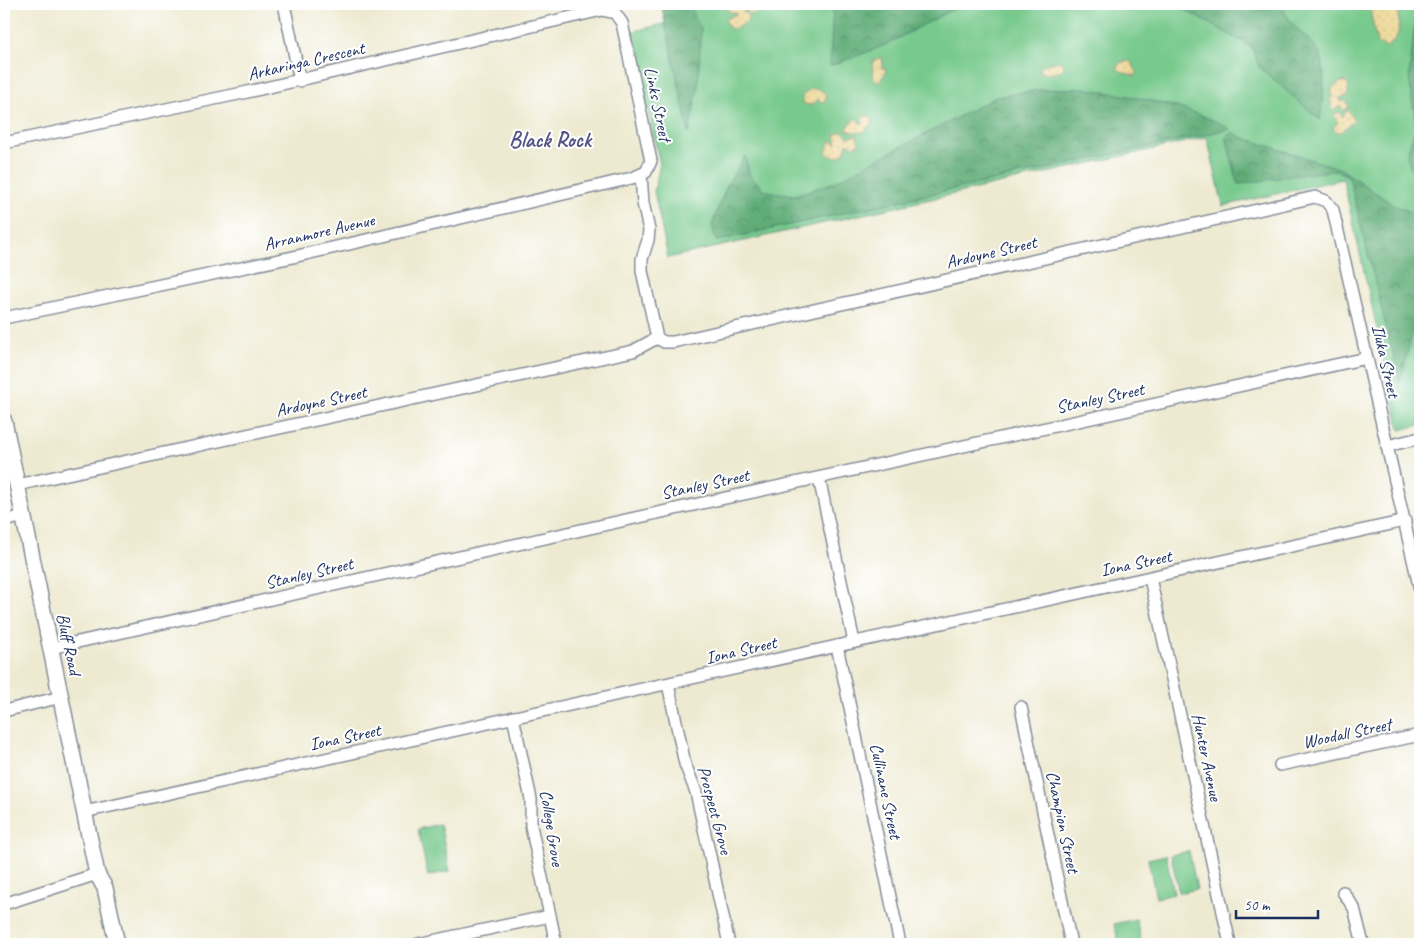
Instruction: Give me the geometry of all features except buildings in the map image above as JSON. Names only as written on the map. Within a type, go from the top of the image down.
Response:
[{"type":"main road","name":"Bluff Road","points":[[4,422],[84,812],[98,874],[105,888],[117,944]]},
{"type":"main road","name":"Bluff Road","points":[[98,874],[95,891],[107,944]]},
{"type":"street","points":[[284,4],[300,80]]},
{"type":"street","name":"Arkaringa Crescent","points":[[4,143],[300,80],[602,10],[615,13]]},
{"type":"street","name":"Links Street","points":[[615,13],[622,23],[650,153],[649,167],[637,176]]},
{"type":"street","points":[[637,176],[649,230],[642,259],[642,271],[660,339]]},
{"type":"street","name":"Arranmore Avenue","points":[[4,318],[293,256],[637,176]]},
{"type":"street","name":"Ardoyne Street","points":[[17,485],[633,351],[647,350],[660,339],[673,342],[1315,197],[1326,201]]},
{"type":"street","name":"Iluka Street","points":[[1326,201],[1333,210],[1420,590]]},
{"type":"street","name":"Stanley Street","points":[[51,648],[1367,358]]},
{"type":"street","points":[[1387,446],[1420,438]]},
{"type":"street","points":[[819,478],[854,642]]},
{"type":"street","points":[[4,521],[24,516]]},
{"type":"street","name":"Iona Street","points":[[84,812],[1405,521]]},
{"type":"street","name":"Hunter Avenue","points":[[1150,578],[1230,944]]},
{"type":"street","name":"Cullinane Street","points":[[837,646],[900,944]]},
{"type":"street","name":"Prospect Grove","points":[[668,684],[685,764],[696,792],[729,944]]},
{"type":"street","points":[[4,711],[61,698]]},
{"type":"street","name":"Champion Street","points":[[1021,707],[1071,944]]},
{"type":"street","name":"College Grove","points":[[513,718],[530,799],[531,826],[556,944]]},
{"type":"street","name":"Woodall Street","points":[[1280,765],[1420,735]]},
{"type":"street","points":[[4,904],[98,874]]},
{"type":"street","points":[[1343,892],[1354,908],[1363,944]]},
{"type":"street","points":[[418,944],[550,916]]},
{"type":"green space","points":[[661,4],[689,4],[701,29],[698,88],[689,133]]},
{"type":"green space","points":[[664,4],[1420,4],[1420,425],[1400,430],[1343,179],[1223,206],[1207,137],[668,258],[654,191],[660,164],[630,32],[667,23]]},
{"type":"green space","points":[[833,4],[963,4],[883,46],[830,66]]},
{"type":"green space","points":[[1174,4],[1283,4],[1289,19],[1312,43],[1323,63],[1324,79],[1320,120],[1259,67],[1252,47]]},
{"type":"green space","points":[[1420,11],[1420,185],[1415,181],[1407,155],[1416,126],[1409,78],[1415,25]]},
{"type":"green space","points":[[1083,88],[1159,102],[1197,114],[1230,129],[716,241],[712,224],[727,185],[745,156],[750,176],[766,191],[795,195],[832,183],[996,97],[1037,90]]},
{"type":"green space","points":[[1232,132],[1241,137],[1341,169],[1392,204],[1420,216],[1420,302],[1400,383],[1349,177],[1336,170],[1238,184],[1226,137]]},
{"type":"green space","points":[[440,824],[450,871],[428,876],[418,829]]},
{"type":"green space","points":[[1189,851],[1197,889],[1179,893],[1171,855]]},
{"type":"green space","points":[[1166,855],[1174,894],[1156,898],[1148,859]]},
{"type":"green space","points":[[1136,919],[1142,944],[1119,944],[1114,924]]},
{"type":"sand","points":[[730,4],[759,4],[754,15],[748,13],[747,10],[743,11],[749,17],[748,19],[742,25],[732,29],[727,25],[725,19],[737,14],[727,10]]},
{"type":"sand","points":[[1369,4],[1397,4],[1398,33],[1392,43],[1386,47],[1377,43]]},
{"type":"sand","points":[[882,58],[883,64],[881,68],[885,68],[886,72],[879,82],[874,79],[872,62]]},
{"type":"sand","points":[[1060,61],[1064,67],[1060,71],[1042,73],[1040,69],[1043,65]]},
{"type":"sand","points":[[1130,61],[1137,72],[1135,76],[1118,70],[1121,62]]},
{"type":"sand","points":[[1342,81],[1346,82],[1349,86],[1347,96],[1340,98],[1340,101],[1346,101],[1349,106],[1346,110],[1343,110],[1340,106],[1335,110],[1332,109],[1330,98],[1334,97],[1331,93],[1333,87]]},
{"type":"sand","points":[[811,89],[819,89],[826,94],[825,101],[821,102],[818,99],[813,105],[804,104],[802,96]]},
{"type":"sand","points":[[1346,111],[1349,111],[1354,120],[1341,132],[1336,132],[1333,128],[1338,122],[1333,115],[1340,112],[1343,117]]},
{"type":"sand","points":[[866,115],[871,116],[873,122],[864,132],[846,130],[853,120],[856,119],[862,125],[862,119]]},
{"type":"sand","points":[[842,131],[848,137],[857,135],[859,144],[853,146],[847,143],[844,154],[836,157],[830,156],[826,152],[831,140],[837,144],[835,135]]},
{"type":"district","name":"Black Rock","points":[[550,140]]}]
